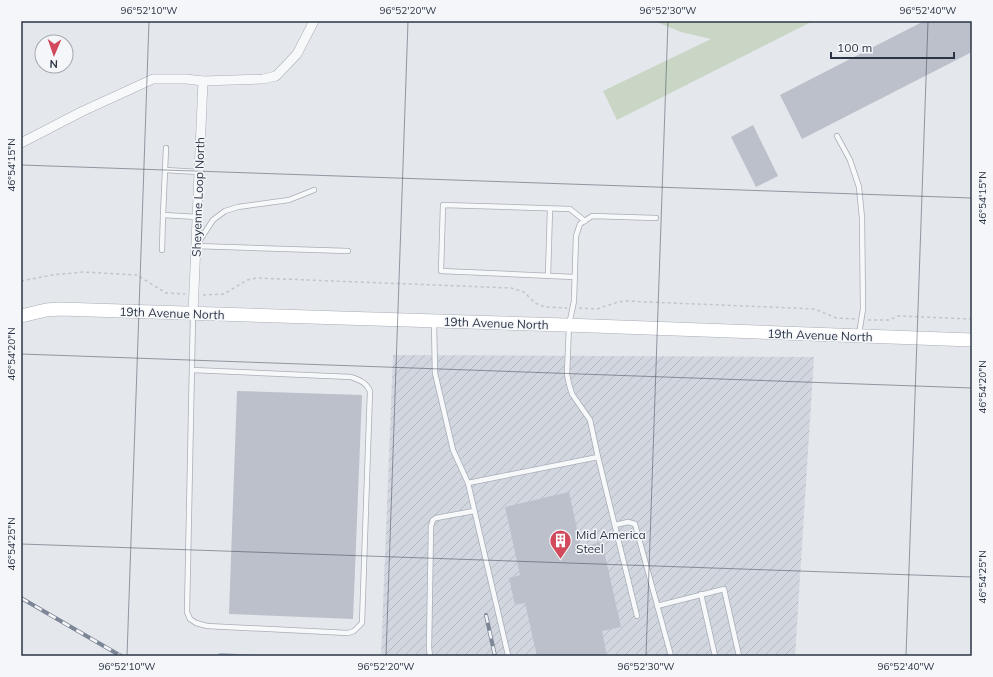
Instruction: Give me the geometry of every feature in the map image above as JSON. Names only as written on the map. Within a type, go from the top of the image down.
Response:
[{"type":"street","points":[[21,143],[83,111],[153,79],[186,79],[203,82],[263,79],[276,76],[297,54],[314,21]]},
{"type":"street","name":"Sheyenne Loop North","points":[[193,314],[203,82]]},
{"type":"street","name":"19th Avenue North","points":[[21,316],[46,310],[60,309],[569,325],[972,340]]},
{"type":"lane","points":[[837,136],[850,160],[859,187],[862,218],[863,309],[859,336]]},
{"type":"lane","points":[[162,250],[166,148]]},
{"type":"lane","points":[[165,170],[200,172]]},
{"type":"lane","points":[[196,246],[213,220],[225,211],[238,207],[289,200],[314,190]]},
{"type":"lane","points":[[574,277],[441,271],[443,205],[570,209],[585,221]]},
{"type":"lane","points":[[548,276],[550,209]]},
{"type":"lane","points":[[164,215],[198,217]]},
{"type":"lane","points":[[637,616],[590,420],[572,394],[569,384],[569,325],[572,308],[576,236],[580,224],[592,216],[656,218]]},
{"type":"lane","points":[[196,246],[348,251]]},
{"type":"lane","points":[[192,370],[351,377],[360,380],[367,386],[370,391],[362,623],[354,632],[230,628],[206,626],[196,623],[190,619],[187,612],[193,314]]},
{"type":"lane","points":[[434,321],[435,373],[453,450],[468,483],[508,655]]},
{"type":"lane","points":[[468,483],[598,457]]},
{"type":"lane","points":[[430,656],[431,526],[433,520],[436,518],[474,511]]},
{"type":"lane","points":[[615,525],[628,522],[635,524],[658,606],[670,656]]},
{"type":"lane","points":[[658,606],[724,589],[739,656]]},
{"type":"lane","points":[[701,594],[715,656]]},
{"type":"path","points":[[21,281],[52,275],[84,272],[137,274],[166,293],[194,294],[224,294],[246,280],[256,278],[511,288],[524,292],[535,303],[545,307],[597,309],[618,302],[634,301],[815,309],[836,318],[861,320],[888,320],[898,316],[972,319]]},
{"type":"shaded area","points":[[393,355],[814,357],[795,656],[381,656]]},
{"type":"green space","points":[[654,21],[813,21],[617,120],[603,91],[711,39],[681,32]]},
{"type":"water","points":[[220,653],[271,656],[215,656]]},
{"type":"building","points":[[924,21],[972,21],[972,52],[802,139],[780,95]]},
{"type":"building","points":[[753,125],[778,176],[756,187],[731,137]]},
{"type":"building","points":[[237,391],[362,395],[353,619],[229,614]]},
{"type":"building","name":"Mid America Steel","points":[[569,492],[581,547],[602,542],[621,627],[602,631],[607,656],[537,656],[525,603],[515,605],[509,578],[520,575],[505,507]]},
{"type":"railway","points":[[21,598],[121,656]]},
{"type":"railway","points":[[486,615],[495,656]]},
{"type":"place","name":"Mid America Steel","points":[[561,560]]}]
